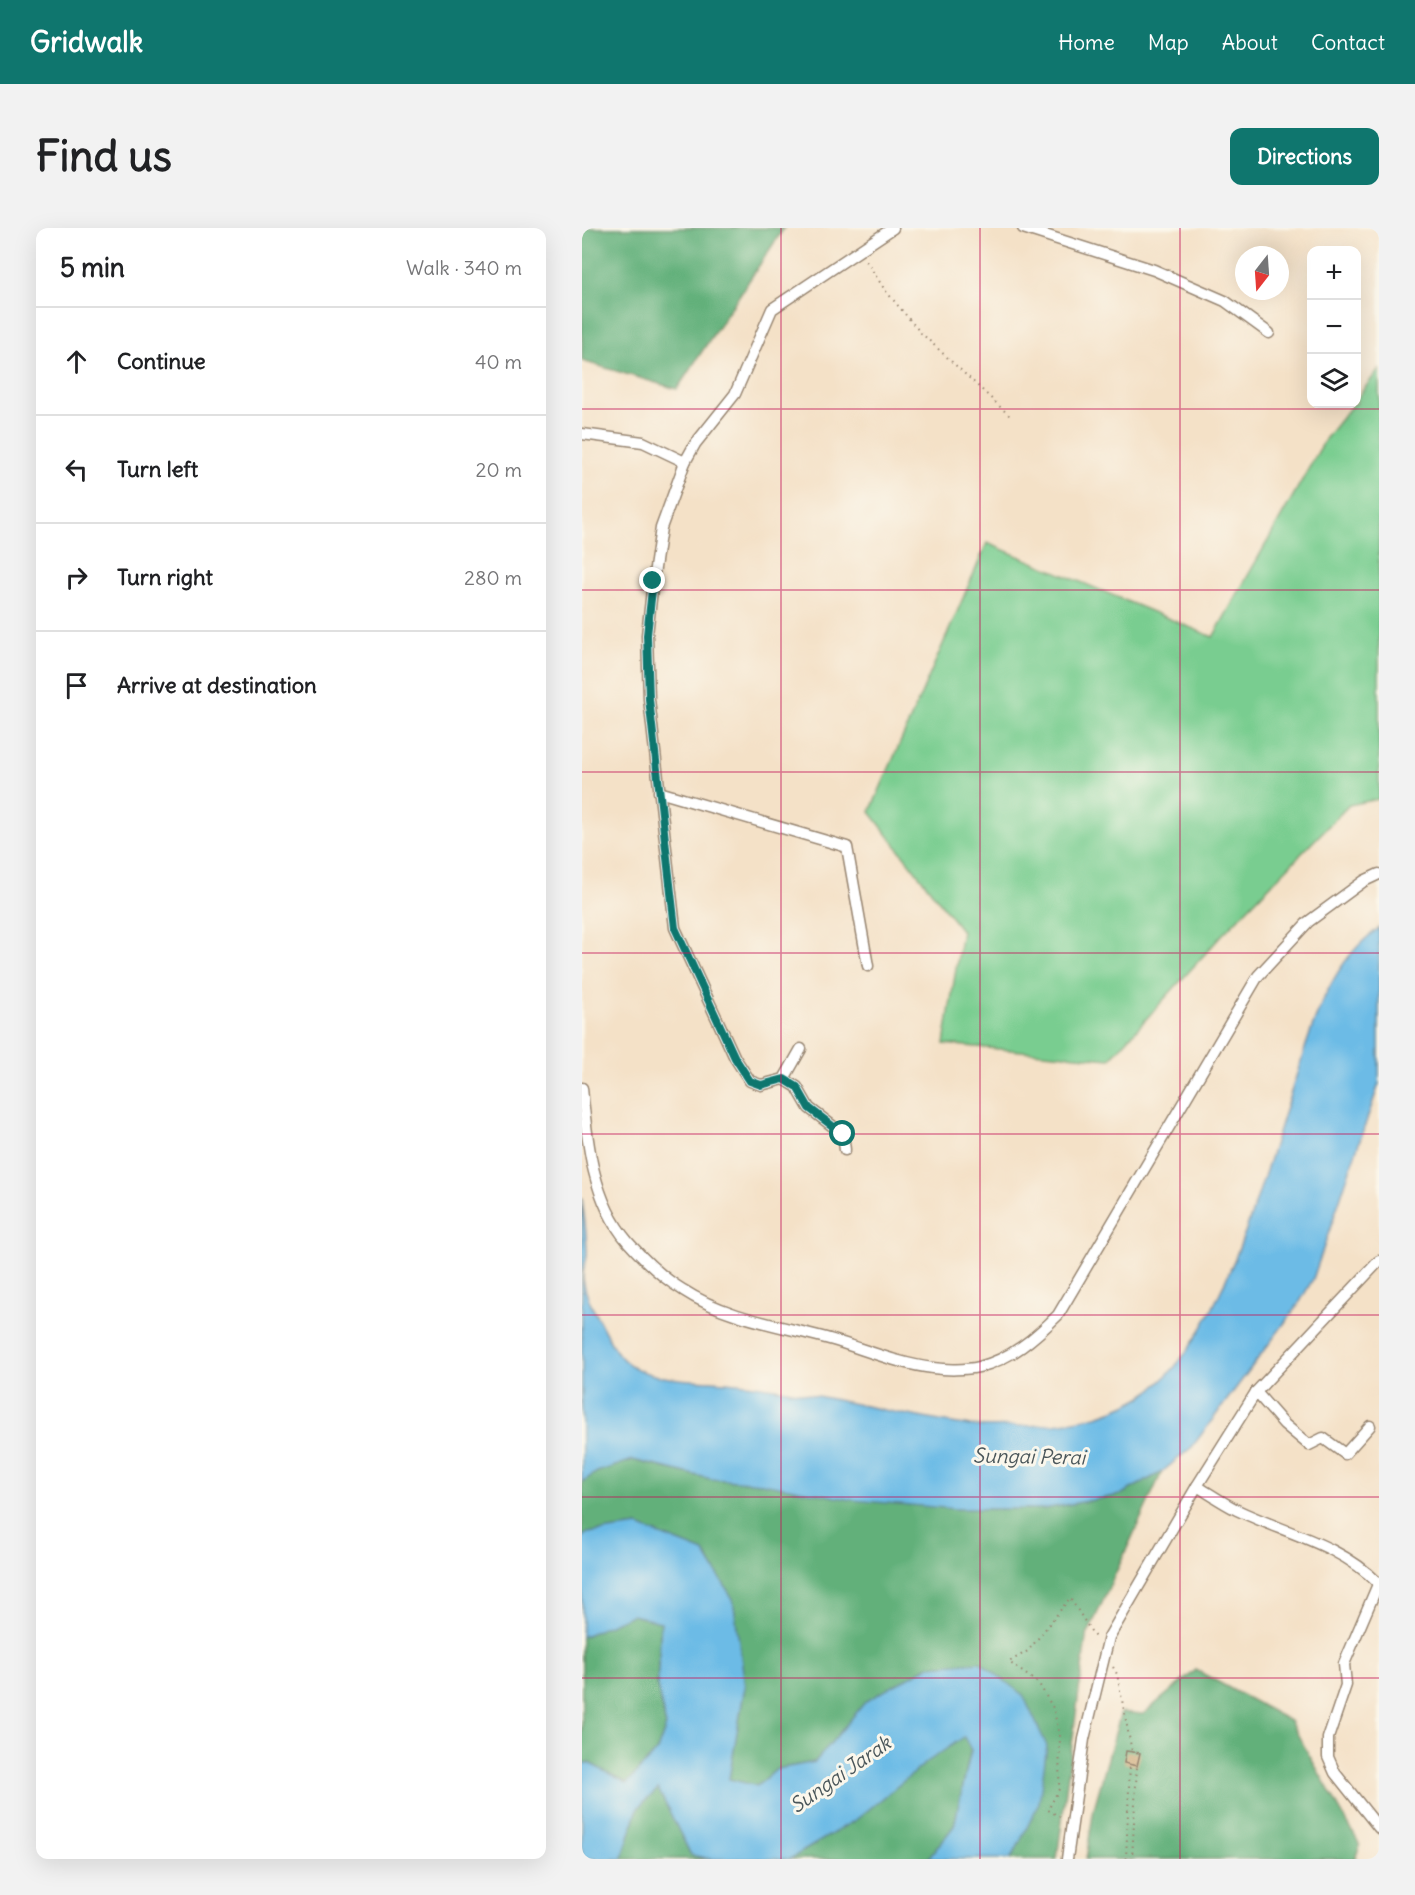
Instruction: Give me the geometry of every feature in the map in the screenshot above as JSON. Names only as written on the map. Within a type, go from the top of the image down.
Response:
[{"type":"street","points":[[801,1049],[784,1079],[761,1085],[750,1081],[735,1058],[675,928],[649,699],[647,635],[661,528],[685,462],[695,444],[735,394],[772,309],[893,228]]},
{"type":"street","points":[[1023,228],[1164,275],[1225,301],[1269,333]]},
{"type":"street","points":[[582,434],[643,442],[685,462]]},
{"type":"street","points":[[659,792],[846,847],[868,966]]},
{"type":"street","points":[[582,1088],[589,1154],[603,1198],[627,1240],[649,1264],[683,1291],[721,1309],[900,1361],[934,1368],[978,1367],[1010,1354],[1035,1338],[1058,1316],[1258,976],[1308,922],[1364,881],[1379,874]]},
{"type":"street","points":[[784,1079],[797,1087],[809,1108],[843,1134],[845,1150]]},
{"type":"street","points":[[1067,1859],[1084,1739],[1109,1637],[1197,1486],[1256,1392],[1379,1261]]},
{"type":"street","points":[[1256,1392],[1284,1424],[1309,1445],[1323,1438],[1345,1454],[1370,1426]]},
{"type":"street","points":[[1197,1486],[1236,1509],[1341,1555],[1367,1571],[1379,1582],[1344,1664],[1346,1685],[1328,1738],[1328,1757],[1335,1773],[1379,1828]]},
{"type":"path","points":[[859,251],[885,290],[920,332],[1011,417]]},
{"type":"path","points":[[1072,1824],[1048,1810],[1059,1789],[1060,1735],[1053,1708],[1039,1684],[1009,1662],[1028,1651],[1070,1598],[1117,1674],[1132,1752]]},
{"type":"path","points":[[1126,1859],[1130,1765]]},
{"type":"path","points":[[1132,1859],[1137,1766]]},
{"type":"green space","points":[[582,228],[784,228],[677,389],[582,361]]},
{"type":"green space","points":[[1379,369],[1379,799],[1349,805],[1222,935],[1110,1059],[944,1044],[962,931],[870,812],[987,543],[1213,637],[1326,438],[1350,408],[1361,408],[1361,393]]},
{"type":"green space","points":[[632,1460],[711,1479],[762,1483],[957,1509],[1044,1509],[1120,1495],[1162,1472],[1086,1638],[1057,1859],[1010,1859],[1014,1854],[1023,1695],[980,1663],[929,1666],[867,1701],[815,1762],[777,1769],[757,1786],[729,1779],[745,1686],[733,1599],[704,1552],[638,1526],[588,1533],[582,1537],[582,1482],[597,1472]]},
{"type":"green space","points":[[632,1615],[661,1622],[657,1685],[666,1726],[657,1751],[627,1783],[589,1763],[582,1763],[582,1637]]},
{"type":"green space","points":[[1196,1670],[1290,1721],[1360,1845],[1355,1859],[1086,1859],[1094,1808],[1121,1712],[1143,1714]]},
{"type":"green space","points":[[964,1736],[971,1749],[954,1826],[928,1859],[790,1859],[857,1819],[927,1762]]},
{"type":"green space","points":[[658,1788],[691,1855],[710,1859],[622,1859],[638,1808]]},
{"type":"water","name":"Sungai Perai","points":[[1379,928],[1379,1084],[1313,1279],[1298,1305],[1192,1447],[1162,1472],[1120,1495],[1044,1509],[956,1509],[852,1500],[762,1483],[711,1479],[633,1460],[597,1472],[582,1482],[582,1198],[587,1254],[583,1278],[587,1296],[617,1352],[630,1365],[642,1371],[684,1380],[726,1382],[788,1390],[977,1427],[1068,1422],[1113,1411],[1141,1397],[1169,1373],[1194,1340],[1216,1301],[1253,1211],[1306,1044],[1323,1000],[1346,960]]},
{"type":"water","name":"Sungai Jarak","points":[[638,1526],[704,1552],[733,1599],[745,1686],[729,1779],[757,1786],[777,1769],[815,1762],[866,1701],[929,1666],[980,1662],[1023,1695],[1047,1746],[1039,1803],[1010,1859],[928,1859],[954,1826],[971,1750],[964,1737],[927,1762],[857,1819],[790,1859],[710,1859],[691,1855],[658,1789],[638,1808],[622,1859],[582,1859],[582,1763],[589,1763],[627,1783],[657,1751],[666,1726],[657,1685],[661,1622],[632,1615],[582,1637],[582,1537],[588,1533]]},
{"type":"building","points":[[1126,1751],[1140,1753],[1137,1766],[1124,1763]]},
{"type":"route","points":[[653,581],[647,635],[649,699],[675,928],[735,1058],[750,1081],[761,1085],[784,1079],[797,1087],[809,1108],[829,1121],[843,1134]]}]
